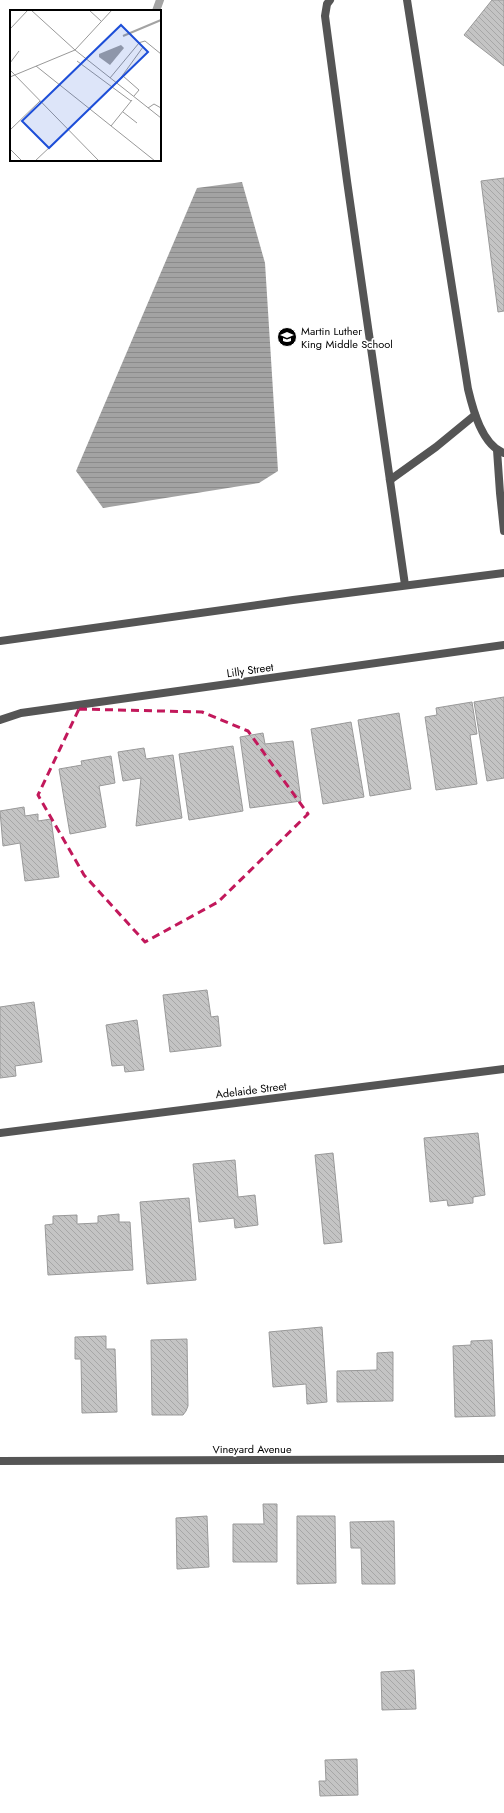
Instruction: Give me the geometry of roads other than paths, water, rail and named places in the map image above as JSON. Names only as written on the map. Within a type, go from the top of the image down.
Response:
[{"type":"street","points":[[408,0],[468,389],[475,415],[490,444],[501,452],[500,493],[504,531]]},
{"type":"street","points":[[328,1],[325,16],[346,174],[405,585]]},
{"type":"street","points":[[390,480],[436,447],[475,415]]},
{"type":"street","points":[[0,641],[405,585],[504,573]]},
{"type":"street","name":"Lilly Street","points":[[0,720],[21,713],[504,645]]},
{"type":"street","name":"Adelaide Street","points":[[0,1133],[504,1069]]},
{"type":"street","name":"Vineyard Avenue","points":[[0,1461],[504,1459]]},
{"type":"waterway","points":[[156,10],[160,0]]},
{"type":"place","name":"Martin Luther King Middle School","points":[[287,337]]}]
